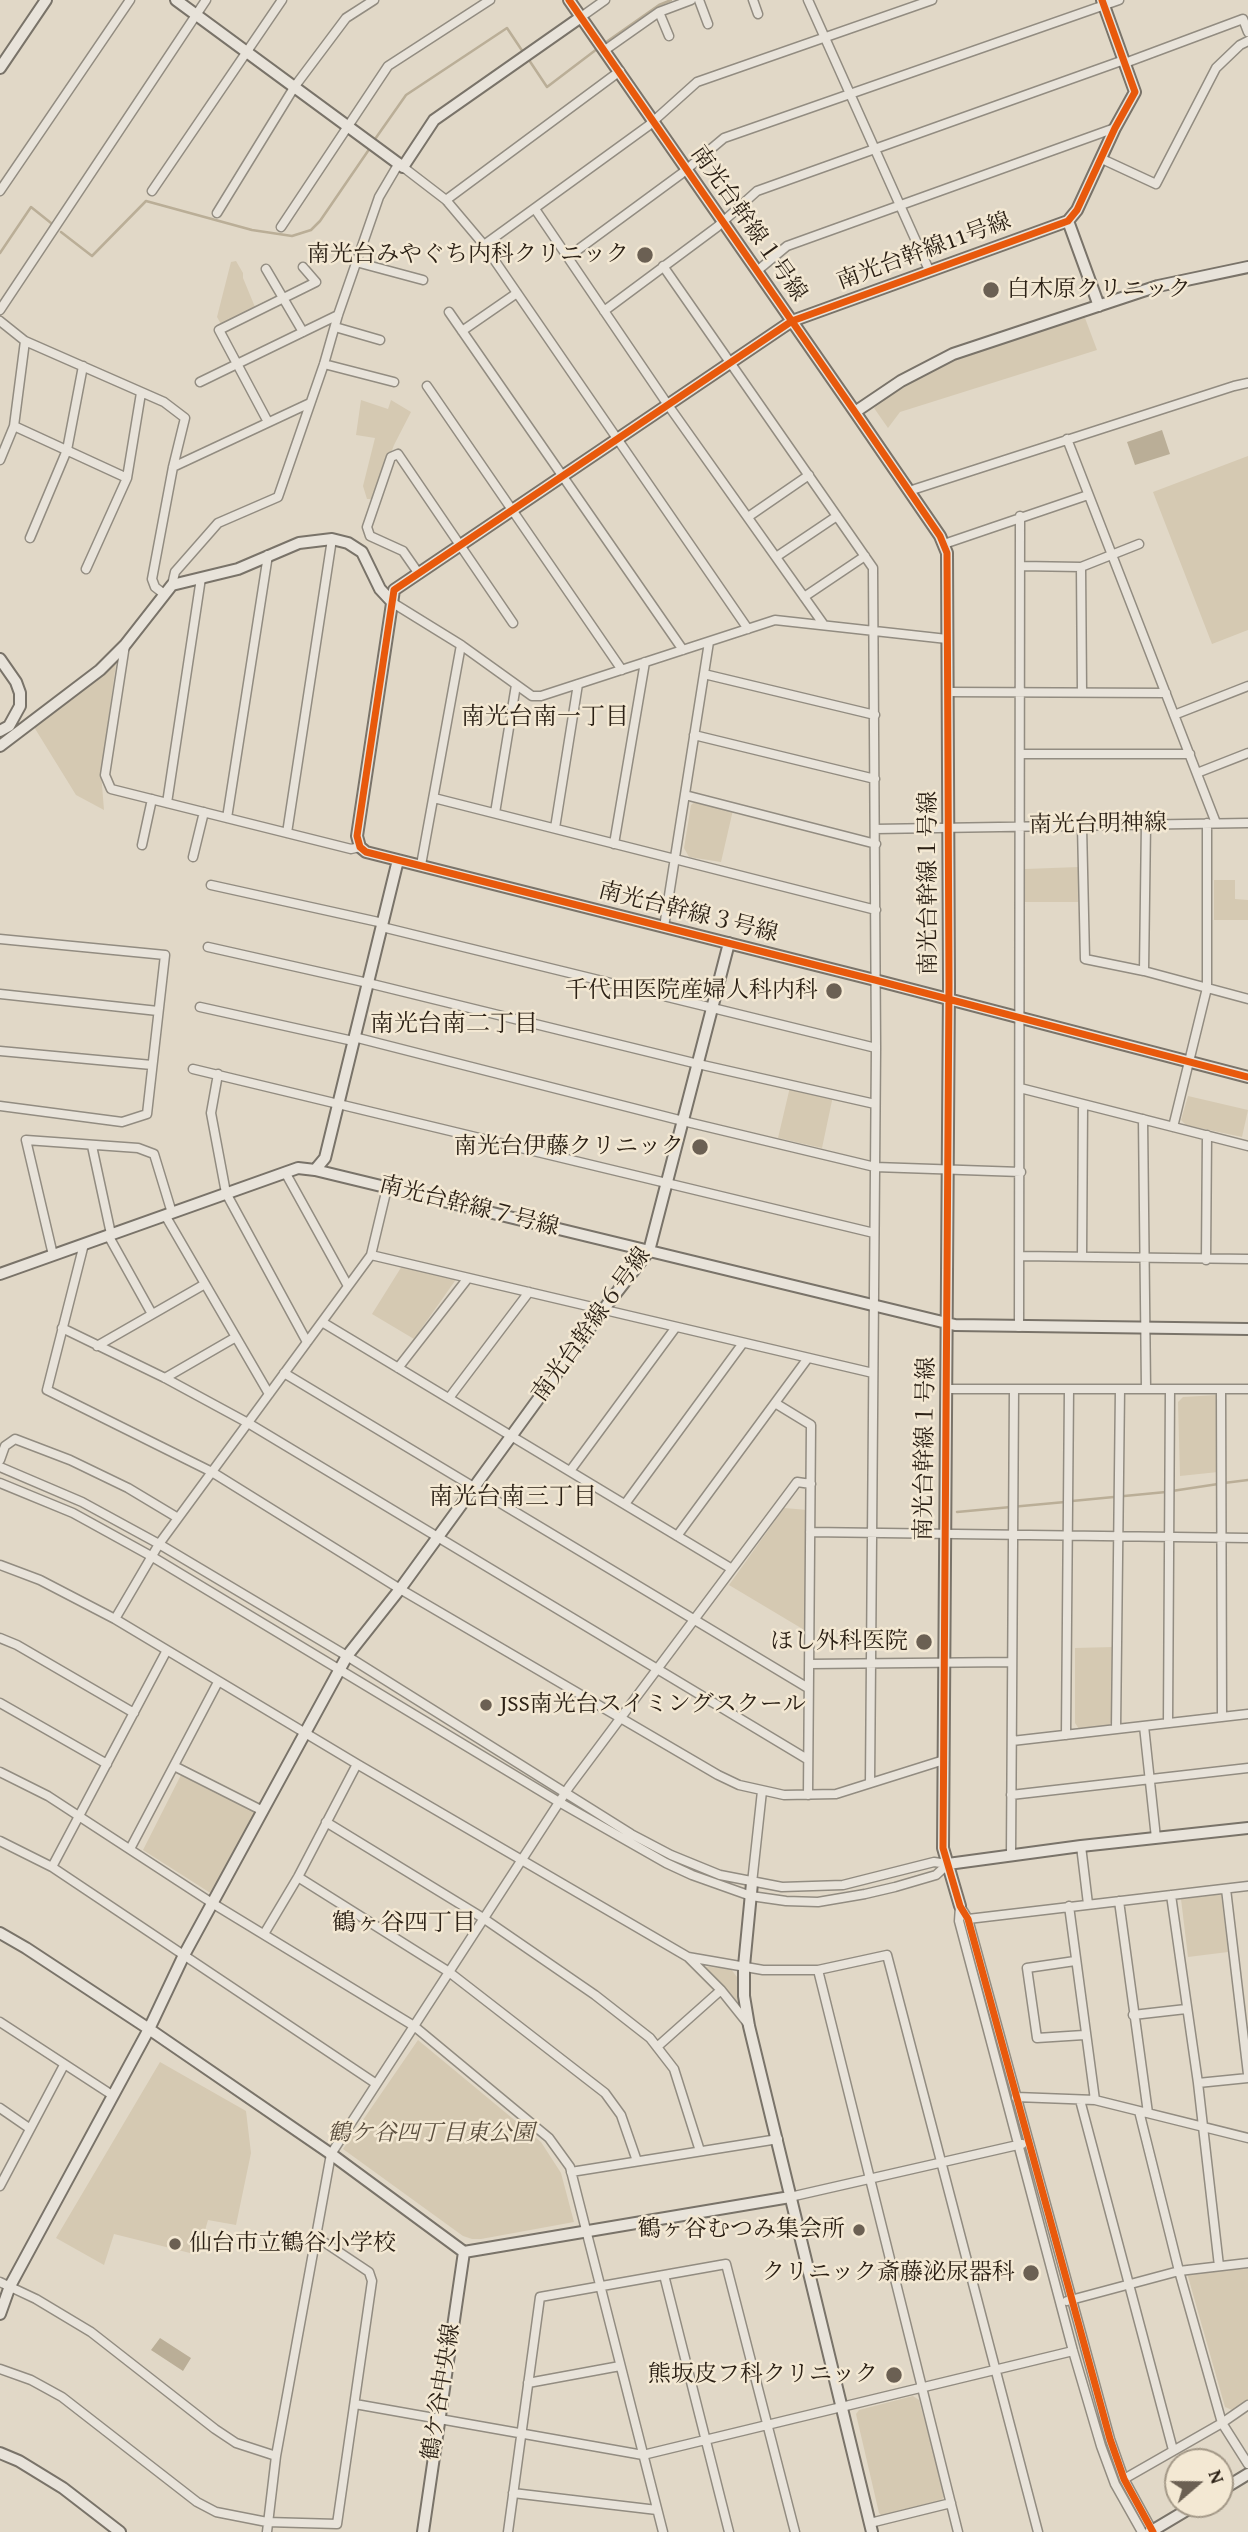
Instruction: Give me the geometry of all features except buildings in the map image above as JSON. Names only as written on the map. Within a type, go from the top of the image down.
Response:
[{"type":"street","points":[[0,68],[46,0]]},
{"type":"street","points":[[0,191],[130,0]]},
{"type":"street","points":[[176,0],[446,200],[484,245],[748,629]]},
{"type":"street","points":[[0,310],[206,0]]},
{"type":"street","points":[[152,191],[282,0]]},
{"type":"street","points":[[217,213],[295,86],[346,18],[374,0]]},
{"type":"street","points":[[281,227],[388,66],[490,0]]},
{"type":"street","name":"南光台幹線１号線","points":[[569,0],[855,412],[944,544],[947,553],[949,999],[943,1848],[960,1906]]},
{"type":"street","points":[[0,746],[100,670],[125,645],[172,585],[175,572],[218,523],[278,497],[379,197],[434,120],[605,0]]},
{"type":"street","points":[[603,47],[660,12],[691,0]]},
{"type":"street","points":[[699,0],[708,24]]},
{"type":"street","points":[[752,0],[758,14]]},
{"type":"street","points":[[808,0],[929,270]]},
{"type":"street","points":[[484,245],[653,121],[696,82],[932,0]]},
{"type":"street","points":[[568,257],[687,169],[724,138],[1103,3],[1119,0]]},
{"type":"street","points":[[1099,306],[1068,221],[1077,210],[1135,92],[1103,3]]},
{"type":"street","points":[[660,12],[669,36]]},
{"type":"street","points":[[604,311],[723,221],[757,191],[1243,19],[1248,32]]},
{"type":"street","points":[[1102,159],[1156,184],[1216,68],[1240,45],[1248,41]]},
{"type":"street","points":[[446,200],[620,71]]},
{"type":"street","points":[[757,271],[787,246],[1115,128]]},
{"type":"street","points":[[535,209],[668,405],[824,625]]},
{"type":"street","name":"南光台幹線11号線","points":[[393,603],[394,590],[792,321],[1068,221]]},
{"type":"street","points":[[356,262],[424,279]]},
{"type":"street","points":[[663,266],[873,568],[876,1104],[870,1783]]},
{"type":"street","points":[[268,422],[219,330],[316,282],[303,267]]},
{"type":"street","points":[[855,412],[901,381],[953,354],[1158,286],[1248,267]]},
{"type":"street","points":[[266,269],[303,332]]},
{"type":"street","points":[[463,331],[517,293]]},
{"type":"street","points":[[449,312],[683,650]]},
{"type":"street","points":[[200,382],[338,314]]},
{"type":"street","points":[[0,321],[25,341],[164,402],[185,418],[152,579],[155,587],[164,594]]},
{"type":"street","points":[[335,327],[380,340]]},
{"type":"street","points":[[0,460],[14,426],[25,341]]},
{"type":"street","points":[[324,364],[394,382]]},
{"type":"street","points":[[30,538],[67,450],[83,366]]},
{"type":"street","points":[[909,491],[1248,383]]},
{"type":"street","points":[[428,386],[622,670]]},
{"type":"street","points":[[86,569],[127,478],[141,393]]},
{"type":"street","points":[[173,467],[310,402]]},
{"type":"street","points":[[14,426],[127,478]]},
{"type":"street","points":[[1067,439],[1190,754],[1212,823],[1206,988],[1172,1127]]},
{"type":"street","points":[[419,574],[403,551],[370,536],[367,527],[391,457],[398,454],[513,623]]},
{"type":"street","points":[[748,517],[808,475]]},
{"type":"street","points":[[944,544],[1088,495]]},
{"type":"street","points":[[776,557],[836,516]]},
{"type":"street","points":[[1019,1327],[1020,516]]},
{"type":"street","points":[[172,585],[238,569],[299,543],[332,538],[348,543],[362,552],[380,589],[393,603],[461,645],[532,696],[541,696],[775,620],[947,639]]},
{"type":"street","points":[[287,833],[332,538]]},
{"type":"street","points":[[1021,566],[1081,567],[1139,544]]},
{"type":"street","points":[[227,818],[268,554]]},
{"type":"street","points":[[804,597],[865,556]]},
{"type":"street","points":[[1081,567],[1082,692]]},
{"type":"street","points":[[167,803],[201,579]]},
{"type":"street","points":[[125,645],[105,775],[111,789],[351,849],[360,847],[357,836],[393,603]]},
{"type":"street","points":[[664,926],[709,642]]},
{"type":"street","points":[[421,866],[461,645]]},
{"type":"street","points":[[0,659],[16,682],[20,693],[20,706],[16,716],[9,726],[0,731]]},
{"type":"street","points":[[614,844],[645,662]]},
{"type":"street","points":[[704,674],[875,715]]},
{"type":"street","points":[[555,828],[578,684]]},
{"type":"street","points":[[495,813],[516,685]]},
{"type":"street","points":[[1174,715],[1248,686]]},
{"type":"street","points":[[947,691],[1166,693]]},
{"type":"street","points":[[694,735],[875,779]]},
{"type":"street","points":[[1197,773],[1248,753]]},
{"type":"street","points":[[1020,754],[1190,754]]},
{"type":"street","points":[[685,795],[876,844]]},
{"type":"street","points":[[434,798],[876,909]]},
{"type":"street","points":[[142,845],[152,799]]},
{"type":"street","points":[[193,857],[204,812]]},
{"type":"street","name":"南光台明神線","points":[[875,829],[1248,822]]},
{"type":"street","points":[[1144,971],[1146,823]]},
{"type":"street","points":[[1082,826],[1085,959],[1144,971],[1248,999]]},
{"type":"street","name":"南光台幹線３号線","points":[[360,847],[366,852],[875,979],[1248,1077]]},
{"type":"street","points":[[315,1170],[325,1158],[398,860]]},
{"type":"street","points":[[211,885],[876,1048]]},
{"type":"street","points":[[0,939],[165,955],[147,1114],[122,1122],[0,1107]]},
{"type":"street","name":"南光台幹線６号線","points":[[0,2314],[5,2284],[149,2029],[184,1955],[346,1656],[400,1589],[649,1251],[729,943]]},
{"type":"street","points":[[208,947],[876,1104]]},
{"type":"street","points":[[0,994],[158,1011]]},
{"type":"street","points":[[201,1007],[354,1039],[875,1167],[1021,1172]]},
{"type":"street","points":[[0,1051],[152,1065]]},
{"type":"street","points":[[192,1069],[874,1233]]},
{"type":"street","points":[[218,1074],[211,1113],[226,1193],[307,1342]]},
{"type":"street","points":[[1020,1088],[1248,1146]]},
{"type":"street","points":[[1082,1257],[1083,1104]]},
{"type":"street","points":[[1143,1119],[1146,1389]]},
{"type":"street","points":[[1206,1260],[1207,1135]]},
{"type":"street","points":[[53,1255],[26,1140],[138,1148],[154,1154],[169,1214],[205,1284],[269,1394]]},
{"type":"street","points":[[92,1146],[109,1235],[152,1314]]},
{"type":"street","name":"南光台幹線７号線","points":[[0,1274],[298,1168],[947,1323],[1019,1327],[1248,1329]]},
{"type":"street","points":[[285,1172],[348,1286]]},
{"type":"street","points":[[115,1619],[159,1544],[371,1255],[387,1188]]},
{"type":"street","points":[[83,1244],[47,1390],[212,1472],[400,1589],[739,1785],[762,1791],[808,1796],[836,1794],[944,1760]]},
{"type":"street","points":[[371,1255],[873,1373]]},
{"type":"street","points":[[1020,1256],[1248,1259]]},
{"type":"street","points":[[398,1368],[467,1278]]},
{"type":"street","points":[[97,1346],[205,1284]]},
{"type":"street","points":[[449,1398],[529,1292]]},
{"type":"street","points":[[322,1322],[732,1569]]},
{"type":"street","points":[[570,1471],[676,1327]]},
{"type":"street","points":[[62,1328],[165,1378],[248,1423],[807,1759]]},
{"type":"street","points":[[165,1378],[236,1337]]},
{"type":"street","points":[[625,1504],[743,1343]]},
{"type":"street","points":[[677,1535],[808,1358]]},
{"type":"street","points":[[284,1373],[808,1688]]},
{"type":"street","points":[[946,1389],[1248,1389]]},
{"type":"street","points":[[1011,1855],[1014,1389]]},
{"type":"street","points":[[1066,1735],[1069,1389]]},
{"type":"street","points":[[1116,1729],[1120,1389]]},
{"type":"street","points":[[1168,1723],[1170,1389]]},
{"type":"street","points":[[1221,1389],[1222,1717]]},
{"type":"street","points":[[775,1403],[811,1425],[808,1796]]},
{"type":"street","points":[[0,1460],[5,1446],[15,1439],[70,1460],[128,1488],[178,1518]]},
{"type":"street","points":[[0,1467],[82,1502],[159,1544],[346,1656],[565,1793],[671,1855],[720,1875],[782,1887],[818,1888],[863,1881],[934,1861],[948,1864],[1248,1828]]},
{"type":"street","points":[[267,2532],[275,2456],[331,2154],[565,1793],[797,1482],[811,1483]]},
{"type":"street","points":[[0,1483],[73,1513],[151,1556],[559,1802],[666,1863],[751,1896],[803,1902],[865,1895],[936,1875],[948,1864]]},
{"type":"street","points":[[810,1532],[1248,1538]]},
{"type":"street","points":[[0,1565],[40,1580],[115,1619],[688,1957],[721,1990],[749,2026]]},
{"type":"street","points":[[0,1638],[17,1645],[134,1713]]},
{"type":"street","points":[[52,1867],[167,1650]]},
{"type":"street","points":[[809,1664],[1012,1662]]},
{"type":"street","points":[[130,1849],[218,1682]]},
{"type":"street","points":[[0,1703],[107,1764]]},
{"type":"street","points":[[1012,1741],[1248,1714]]},
{"type":"street","points":[[1144,1726],[1156,1838]]},
{"type":"street","points":[[264,1934],[298,1878],[357,1764]]},
{"type":"street","points":[[174,1766],[263,1811]]},
{"type":"street","points":[[1011,1795],[1248,1768]]},
{"type":"street","points":[[0,1772],[48,1796],[212,1903],[414,2026],[549,2138],[571,2172],[663,2532]]},
{"type":"street","points":[[762,1791],[744,1966],[744,1996],[749,2026],[871,2527],[951,2504]]},
{"type":"street","points":[[326,1822],[483,1918],[594,1995],[650,2038],[674,2069],[700,2151]]},
{"type":"street","points":[[0,1841],[52,1867],[375,2083]]},
{"type":"street","points":[[1081,1846],[1088,1904]]},
{"type":"street","points":[[298,1878],[449,1972],[605,2093],[621,2115],[637,2161]]},
{"type":"street","points":[[968,1919],[1248,1886]]},
{"type":"street","points":[[1198,2083],[1248,2076],[1226,1889]]},
{"type":"street","points":[[1171,1895],[1198,2083],[1219,2266]]},
{"type":"street","points":[[1119,1900],[1133,2015],[1149,2113]]},
{"type":"street","points":[[960,1906],[968,1919],[1070,2301],[1110,2439],[1124,2479],[1149,2532]]},
{"type":"street","points":[[960,1906],[959,1921],[1060,2303],[1101,2446],[1115,2484],[1149,2532]]},
{"type":"street","points":[[1069,1906],[1084,2035],[1095,2100]]},
{"type":"street","points":[[0,1933],[149,2029],[331,2154],[464,2252],[790,2197],[1028,2143]]},
{"type":"street","points":[[688,1957],[763,1970],[818,1970],[887,1955],[1038,2532]]},
{"type":"street","points":[[1076,1961],[1027,1968],[1037,2038],[1084,2035]]},
{"type":"street","points":[[818,1970],[958,2532]]},
{"type":"street","points":[[657,2047],[721,1990]]},
{"type":"street","points":[[1133,2015],[1186,2009]]},
{"type":"street","points":[[0,2022],[112,2095]]},
{"type":"street","points":[[0,2186],[64,2065]]},
{"type":"street","points":[[1016,2098],[1095,2100],[1248,2138]]},
{"type":"street","points":[[1080,2100],[1174,2448]]},
{"type":"street","points":[[0,2108],[29,2128]]},
{"type":"street","points":[[1139,2110],[1179,2271],[1222,2423],[1248,2464]]},
{"type":"street","points":[[571,2172],[778,2139]]},
{"type":"street","points":[[0,2369],[31,2380],[62,2397],[197,2502],[216,2512],[267,2522],[337,2524],[372,2281],[369,2272],[315,2236]]},
{"type":"street","name":"鶴ケ谷中央線","points":[[423,2532],[464,2252]]},
{"type":"street","points":[[1060,2303],[1179,2271],[1248,2263]]},
{"type":"street","points":[[508,2532],[540,2297],[726,2264],[795,2532]]},
{"type":"street","points":[[664,2275],[729,2532]]},
{"type":"street","points":[[5,2284],[36,2298],[91,2332],[215,2430],[236,2443],[275,2456]]},
{"type":"street","points":[[355,2404],[643,2455],[1073,2351]]},
{"type":"street","points":[[528,2384],[620,2365]]},
{"type":"street","points":[[1176,2448],[1222,2423],[1248,2405]]},
{"type":"street","points":[[0,2453],[19,2461],[63,2488],[120,2532]]},
{"type":"street","points":[[1124,2479],[1164,2455]]},
{"type":"street","points":[[513,2493],[657,2510]]},
{"type":"street","points":[[1149,2532],[1174,2518]]},
{"type":"green space","points":[[236,261],[255,307],[221,324],[217,317],[231,262]]},
{"type":"green space","points":[[1085,318],[1097,350],[900,412],[888,428],[874,408],[947,362],[995,344]]},
{"type":"green space","points":[[361,400],[388,409],[391,400],[411,412],[394,445],[374,499],[367,499],[363,486],[375,438],[356,435]]},
{"type":"green space","points":[[1248,456],[1248,630],[1212,644],[1153,492]]},
{"type":"green space","points":[[116,664],[101,773],[104,810],[76,795],[34,727]]},
{"type":"green space","points":[[696,801],[733,810],[721,862],[689,857],[684,848],[691,805]]},
{"type":"green space","points":[[1079,867],[1078,902],[1025,902],[1025,869]]},
{"type":"green space","points":[[1214,880],[1235,880],[1235,899],[1248,900],[1248,920],[1214,920]]},
{"type":"green space","points":[[790,1087],[833,1096],[822,1148],[778,1138]]},
{"type":"green space","points":[[1188,1096],[1248,1110],[1242,1137],[1186,1125],[1181,1120]]},
{"type":"green space","points":[[402,1266],[457,1278],[414,1339],[372,1314]]},
{"type":"green space","points":[[1217,1395],[1218,1472],[1180,1476],[1178,1402],[1183,1397]]},
{"type":"green space","points":[[784,1508],[808,1510],[806,1631],[729,1585]]},
{"type":"green space","points":[[1114,1647],[1114,1718],[1109,1725],[1079,1729],[1075,1723],[1075,1648]]},
{"type":"green space","points":[[182,1773],[258,1813],[212,1894],[143,1850]]},
{"type":"green space","points":[[1221,1894],[1228,1952],[1188,1957],[1181,1899]]},
{"type":"green space","points":[[700,1966],[731,1969],[737,1977],[740,2005],[737,2008]]},
{"type":"green space","name":"鶴ケ谷四丁目東公園","points":[[418,2040],[541,2142],[561,2173],[574,2222],[472,2239],[463,2236],[343,2149]]},
{"type":"green space","points":[[160,2062],[246,2111],[251,2153],[236,2225],[208,2220],[198,2255],[114,2234],[104,2265],[56,2238]]},
{"type":"green space","points":[[1248,2267],[1248,2401],[1232,2410],[1225,2407],[1187,2273]]},
{"type":"green space","points":[[913,2396],[919,2400],[945,2496],[940,2501],[882,2516],[879,2513],[856,2414],[859,2410]]},
{"type":"shaded area","points":[[1162,430],[1170,454],[1135,465],[1127,442]]},
{"type":"shaded area","points":[[160,2338],[191,2358],[183,2371],[151,2350]]},
{"type":"waterway","points":[[602,45],[659,5],[671,0]]},
{"type":"waterway","points":[[373,142],[406,95],[507,28],[523,52]]},
{"type":"waterway","points":[[527,57],[547,87],[597,49]]},
{"type":"waterway","points":[[61,232],[92,256],[146,201],[252,230],[292,236],[311,230],[320,221],[370,148]]},
{"type":"waterway","points":[[0,253],[31,207],[51,223]]},
{"type":"waterway","points":[[1224,1483],[1248,1480]]},
{"type":"waterway","points":[[1172,1491],[1218,1484]]},
{"type":"waterway","points":[[1072,1501],[1166,1492]]},
{"type":"waterway","points":[[957,1512],[1065,1502]]},
{"type":"cycle path","points":[[569,0],[940,536],[947,553],[949,986],[943,1848],[960,1906],[968,1919],[1110,2439],[1124,2479],[1153,2532]]},
{"type":"cycle path","points":[[1102,0],[1135,92],[1077,210],[1068,221],[792,321],[394,590],[357,836],[360,847],[366,852],[1248,1077]]},
{"type":"place","name":"南光台みやぐち内科クリニック","points":[[645,255]]},
{"type":"place","name":"白木原クリニック","points":[[991,290]]},
{"type":"place","name":"千代田医院産婦人科内科","points":[[834,991]]},
{"type":"place","name":"南光台伊藤クリニック","points":[[700,1147]]},
{"type":"place","name":"ほし外科医院","points":[[924,1642]]},
{"type":"place","name":"JSS南光台スイミングスクール","points":[[486,1705]]},
{"type":"place","name":"鶴ヶ谷むつみ集会所","points":[[859,2230]]},
{"type":"place","name":"仙台市立鶴谷小学校","points":[[175,2244]]},
{"type":"place","name":"クリニック斎藤泌尿器科","points":[[1031,2273]]},
{"type":"place","name":"熊坂皮フ科クリニック","points":[[894,2375]]},
{"type":"district","name":"南光台南一丁目","points":[[545,718]]},
{"type":"district","name":"南光台南二丁目","points":[[454,1025]]},
{"type":"district","name":"南光台南三丁目","points":[[513,1498]]},
{"type":"district","name":"鶴ヶ谷四丁目","points":[[404,1924]]}]
